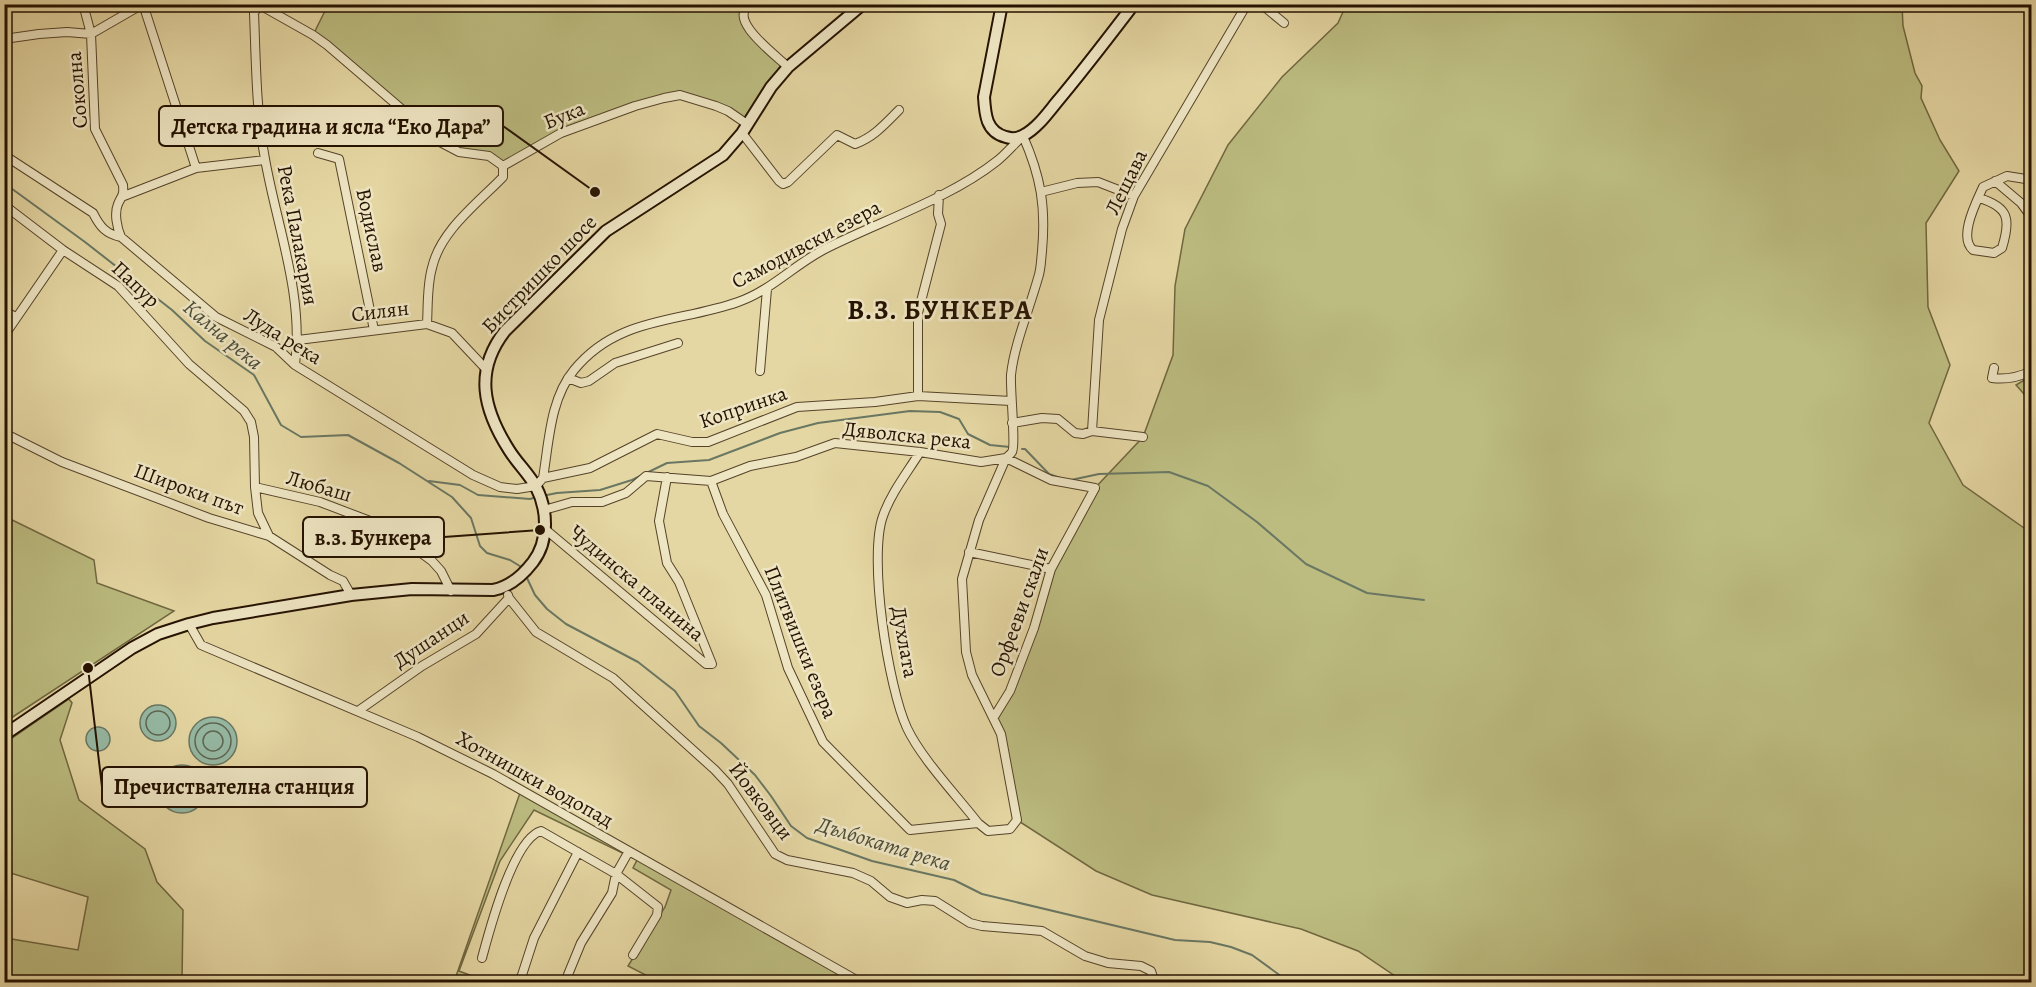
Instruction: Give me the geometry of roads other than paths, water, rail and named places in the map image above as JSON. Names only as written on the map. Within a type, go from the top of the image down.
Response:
[{"type":"street","name":"Соколна","points":[[83,4],[91,34],[94,129],[123,185],[124,196]]},
{"type":"street","points":[[4,39],[39,34],[91,34],[143,4],[196,168]]},
{"type":"street","points":[[752,4],[743,13],[743,21],[749,30],[788,67]]},
{"type":"street","points":[[762,4],[781,4]]},
{"type":"street","name":"Бистришко шосе","points":[[507,593],[539,554],[544,541],[544,510],[539,482],[509,450],[495,426],[488,407],[485,387],[490,354],[505,331],[592,243],[623,219],[714,163],[733,146],[771,87],[788,67],[863,4]]},
{"type":"street","points":[[1002,4],[984,97],[984,109],[990,128],[996,133],[1012,138],[1023,136],[1036,126],[1075,81],[1134,4]]},
{"type":"street","name":"Лещава","points":[[1092,431],[1099,320],[1122,229],[1134,196],[1247,4]]},
{"type":"street","points":[[1261,4],[1284,23]]},
{"type":"street","points":[[258,5],[327,45],[440,142],[459,152],[489,156],[503,166],[503,177],[448,233],[437,252],[431,268],[427,324]]},
{"type":"street","name":"Река Палакария","points":[[258,5],[254,14],[258,115],[265,160],[293,292],[298,340],[295,365]]},
{"type":"street","name":"Бука","points":[[503,166],[561,133],[664,98],[680,95],[728,111],[745,128]]},
{"type":"street","points":[[745,128],[783,184],[788,182],[837,135],[855,144],[867,140],[875,135],[899,110]]},
{"type":"street","points":[[978,823],[988,831],[996,831],[1010,829],[1017,820],[1001,734],[972,675],[966,652],[962,579],[979,520],[1015,443],[1012,423],[1011,373],[1039,275],[1044,228],[1041,192],[1035,164],[1023,136]]},
{"type":"street","name":"Самодивски езера","points":[[539,482],[560,392],[568,378],[585,358],[609,340],[649,322],[737,302],[767,289],[824,250],[961,185],[997,161],[1023,136]]},
{"type":"street","name":"Водислав","points":[[318,153],[339,159],[374,330]]},
{"type":"street","name":"Луда река","points":[[4,155],[93,213],[100,227],[110,235],[121,237],[216,317],[276,347],[295,365],[473,475],[500,487],[517,489],[539,482]]},
{"type":"street","points":[[121,237],[117,228],[118,205],[124,196],[196,168],[265,160]]},
{"type":"street","points":[[1979,198],[2002,207],[2007,220],[2007,232],[2002,248],[1994,253],[1973,250],[1966,240],[1966,233],[1983,187],[2007,176],[2031,180]]},
{"type":"street","points":[[1995,181],[2021,203],[2031,218]]},
{"type":"street","points":[[1041,192],[1077,183],[1098,182],[1134,196]]},
{"type":"street","points":[[918,396],[918,313],[941,224],[938,214],[939,195]]},
{"type":"street","name":"Папур","points":[[4,205],[63,250],[118,286],[189,364],[244,411],[251,422],[254,437],[258,513],[269,536]]},
{"type":"street","points":[[4,336],[63,250]]},
{"type":"street","points":[[760,371],[767,289]]},
{"type":"street","points":[[4,311],[16,317]]},
{"type":"street","name":"Силян","points":[[298,340],[427,324],[452,333],[486,369]]},
{"type":"street","points":[[568,378],[581,383],[589,381],[615,363],[678,343]]},
{"type":"street","points":[[1994,368],[1992,378],[2001,379],[2018,377],[2031,371]]},
{"type":"street","name":"Копринка","points":[[539,482],[590,468],[657,434],[692,442],[708,442],[797,407],[875,402],[918,396],[1011,401]]},
{"type":"street","points":[[1012,423],[1042,418],[1058,419],[1075,433],[1083,434],[1092,431],[1143,437]]},
{"type":"street","name":"Широки път","points":[[4,433],[62,462],[209,518],[269,536],[343,581],[351,594]]},
{"type":"street","name":"Дяволска река","points":[[544,510],[572,502],[602,502],[626,493],[646,476],[711,481],[750,466],[796,457],[835,443],[920,452],[981,462],[1006,458]]},
{"type":"street","name":"Духлата","points":[[920,452],[891,498],[882,518],[878,557],[880,604],[897,700],[907,727],[916,745],[978,823]]},
{"type":"street","name":"Орфееви скали","points":[[994,717],[1010,691],[1034,628],[1051,568],[1095,488],[1051,480],[1006,458]]},
{"type":"street","name":"Чудинска планина","points":[[545,529],[706,664],[712,663],[679,582],[667,563],[659,521],[667,477]]},
{"type":"street","name":"Плитвишки езера","points":[[711,481],[723,514],[766,595],[788,668],[823,742],[910,830],[978,823]]},
{"type":"street","name":"Любаш","points":[[255,487],[320,502],[386,527],[437,566],[451,591]]},
{"type":"street","points":[[969,552],[1051,568]]},
{"type":"street","points":[[4,735],[132,648],[158,634],[189,624],[351,594],[412,589],[507,593]]},
{"type":"street","name":"Душанци","points":[[358,711],[422,666],[476,634],[507,593]]},
{"type":"street","name":"Йовковци","points":[[507,593],[536,632],[613,678],[715,770],[728,784],[775,854],[787,860],[852,873],[871,881],[890,897],[907,903],[922,900],[935,901],[970,923],[1042,931],[1085,957],[1108,963],[1141,966],[1151,971],[1153,977],[1151,982]]},
{"type":"street","name":"Хотнишки водопад","points":[[189,624],[201,645],[418,737],[494,774],[860,982]]},
{"type":"street","points":[[482,958],[493,918],[512,865],[537,832],[544,832],[616,874],[658,907],[657,915],[633,955]]},
{"type":"street","points":[[565,982],[581,944],[612,893],[616,874],[629,851]]},
{"type":"street","points":[[518,982],[534,938],[578,852]]},
{"type":"water","points":[[158,705],[171,710],[176,723],[171,736],[158,741],[145,736],[140,723],[145,710]]},
{"type":"water","points":[[208,717],[218,717],[230,724],[237,736],[237,746],[230,758],[218,765],[208,765],[193,754],[189,746],[189,736],[200,721]]},
{"type":"water","points":[[98,727],[106,731],[110,739],[106,747],[98,751],[90,747],[86,739],[90,731]]},
{"type":"water","points":[[177,765],[187,765],[199,772],[206,784],[206,794],[199,806],[187,813],[177,813],[162,802],[158,794],[158,784],[169,769]]},
{"type":"water","points":[[122,767],[134,772],[139,784],[134,796],[122,801],[110,796],[105,784],[110,772]]},
{"type":"waterway","name":"Кална река","points":[[4,183],[172,310],[205,341],[254,375],[281,425],[301,437],[348,435],[399,463],[452,497],[471,518],[480,546],[487,553],[510,560],[523,568]]},
{"type":"waterway","points":[[542,496],[600,490],[632,480],[667,463],[709,460],[780,433],[818,423],[910,411],[940,412],[959,419],[968,434],[990,445],[1010,447]]},
{"type":"waterway","points":[[1022,449],[1025,449],[1049,474],[1063,479]]},
{"type":"waterway","points":[[1071,480],[1099,474],[1169,472],[1208,486],[1257,522],[1306,564],[1367,593],[1424,600]]},
{"type":"waterway","points":[[429,481],[460,485],[478,495],[530,499],[537,497]]},
{"type":"waterway","name":"Дълбоката река","points":[[526,576],[535,595],[547,609],[566,624],[638,662],[675,691],[699,726],[755,775],[791,826],[807,838],[872,861],[954,880],[982,894],[1175,940],[1210,942],[1231,947],[1252,955],[1289,982]]},
{"type":"place","name":"Детска градина и ясла “Еко Дара”","points":[[595,192]]},
{"type":"place","name":"в.з. Бункера","points":[[540,530]]},
{"type":"place","name":"Пречиствателна станция","points":[[88,668]]},
{"type":"district","name":"В.З. БУНКЕРА","points":[[940,310]]}]
